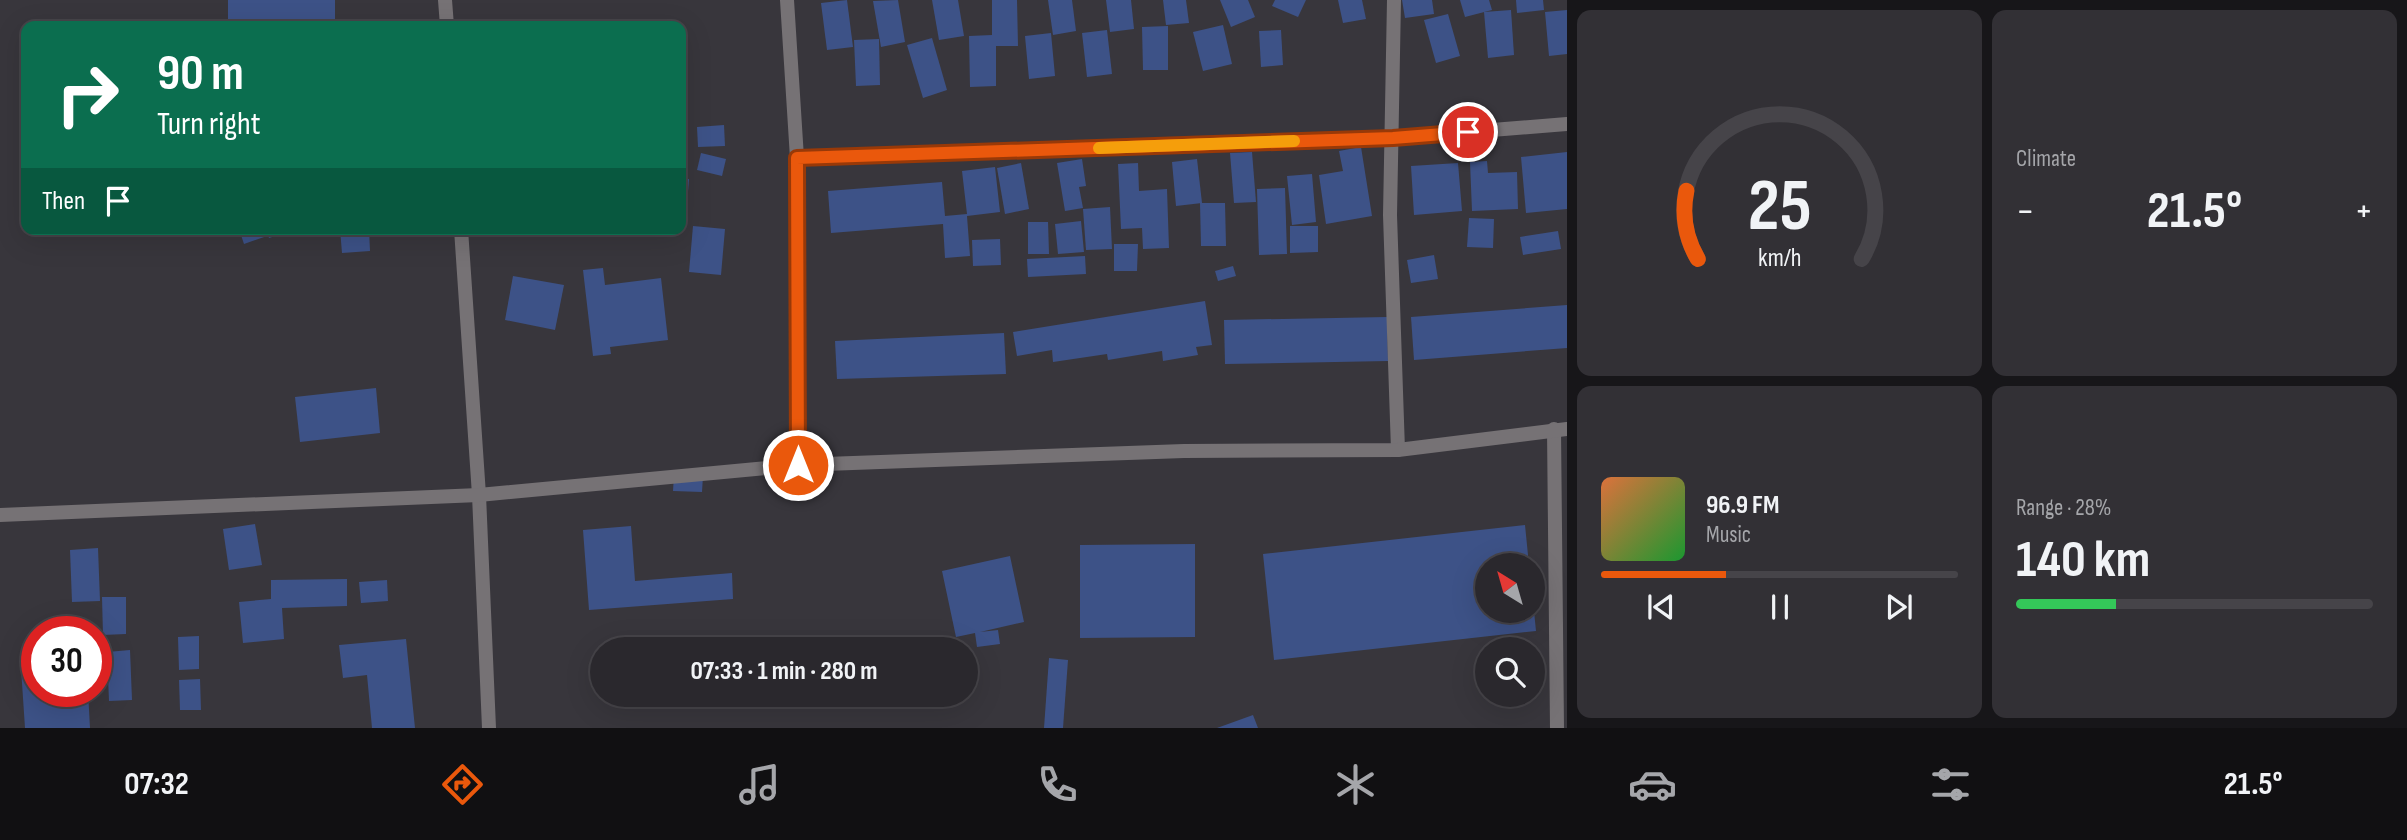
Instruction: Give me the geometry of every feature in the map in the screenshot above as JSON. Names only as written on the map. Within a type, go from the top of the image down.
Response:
[{"type":"street","points":[[445,0],[447,21]]},
{"type":"street","points":[[787,0],[797,158],[798,465]]},
{"type":"street","points":[[1394,0],[1390,215],[1398,450]]},
{"type":"street","points":[[797,158],[1393,138],[1567,124]]},
{"type":"street","points":[[461,235],[479,495],[489,728]]},
{"type":"street","points":[[0,515],[479,495],[798,465],[1184,451],[1398,450],[1560,429],[1557,728]]},
{"type":"building","points":[[228,0],[335,0],[335,21],[228,21]]},
{"type":"building","points":[[847,0],[853,47],[827,50],[821,3]]},
{"type":"building","points":[[898,0],[905,42],[881,47],[873,1]]},
{"type":"building","points":[[932,0],[958,0],[964,36],[939,40]]},
{"type":"building","points":[[992,0],[1017,0],[1018,46],[996,46],[996,86],[970,87],[969,36],[992,35]]},
{"type":"building","points":[[1048,0],[1072,0],[1076,31],[1053,35]]},
{"type":"building","points":[[1106,0],[1131,0],[1134,29],[1110,32]]},
{"type":"building","points":[[1163,0],[1186,0],[1189,23],[1166,25]]},
{"type":"building","points":[[1220,0],[1248,0],[1255,17],[1231,27]]},
{"type":"building","points":[[1275,0],[1306,0],[1298,17],[1272,6]]},
{"type":"building","points":[[1338,0],[1362,0],[1366,19],[1343,23]]},
{"type":"building","points":[[1402,0],[1432,0],[1434,14],[1405,18]]},
{"type":"building","points":[[1460,0],[1489,0],[1492,10],[1465,17]]},
{"type":"building","points":[[1516,0],[1543,0],[1544,10],[1517,13]]},
{"type":"building","points":[[1511,10],[1514,55],[1488,58],[1484,12]]},
{"type":"building","points":[[1567,10],[1567,54],[1549,56],[1545,12]]},
{"type":"building","points":[[1448,14],[1460,56],[1436,63],[1424,20]]},
{"type":"building","points":[[1223,25],[1232,64],[1203,71],[1193,32]]},
{"type":"building","points":[[1168,26],[1168,70],[1143,70],[1142,27]]},
{"type":"building","points":[[1107,30],[1112,74],[1087,77],[1082,33]]},
{"type":"building","points":[[1281,30],[1283,65],[1261,67],[1259,31]]},
{"type":"building","points":[[1051,33],[1055,76],[1029,79],[1025,36]]},
{"type":"building","points":[[932,38],[947,90],[923,98],[907,45]]},
{"type":"building","points":[[879,39],[880,85],[856,86],[854,40]]},
{"type":"building","points":[[724,125],[725,146],[698,147],[697,127]]},
{"type":"building","points":[[1361,147],[1372,216],[1326,224],[1319,175],[1343,171],[1339,151]]},
{"type":"building","points":[[1252,152],[1256,202],[1234,203],[1230,153]]},
{"type":"building","points":[[1567,152],[1567,209],[1526,213],[1521,157]]},
{"type":"building","points":[[701,153],[726,159],[722,176],[697,170]]},
{"type":"building","points":[[1082,159],[1086,186],[1079,187],[1083,208],[1065,211],[1057,163]]},
{"type":"building","points":[[1197,159],[1202,203],[1176,206],[1172,162]]},
{"type":"building","points":[[1487,161],[1488,173],[1517,172],[1518,209],[1472,211],[1470,162]]},
{"type":"building","points":[[1021,163],[1029,209],[1005,214],[997,168]]},
{"type":"building","points":[[1138,163],[1139,191],[1167,189],[1169,248],[1143,249],[1142,228],[1121,229],[1118,164]]},
{"type":"building","points":[[1458,163],[1462,211],[1414,215],[1411,166]]},
{"type":"building","points":[[995,167],[1000,212],[967,216],[970,256],[945,258],[943,224],[831,233],[828,191],[942,182],[945,216],[967,214],[962,171]]},
{"type":"building","points":[[1312,174],[1316,222],[1292,225],[1287,176]]},
{"type":"building","points":[[686,179],[689,179],[687,205]]},
{"type":"building","points":[[1285,188],[1287,254],[1259,255],[1257,189]]},
{"type":"building","points":[[1200,203],[1225,203],[1226,246],[1201,246]]},
{"type":"building","points":[[1110,207],[1112,249],[1086,250],[1083,209]]},
{"type":"building","points":[[1469,218],[1494,219],[1493,248],[1467,247]]},
{"type":"building","points":[[1081,221],[1084,252],[1058,254],[1055,224]]},
{"type":"building","points":[[1028,222],[1048,222],[1049,254],[1028,254]]},
{"type":"building","points":[[693,226],[725,229],[721,275],[689,272]]},
{"type":"building","points":[[1290,226],[1318,226],[1318,252],[1290,253]]},
{"type":"building","points":[[1558,231],[1561,249],[1523,255],[1520,237]]},
{"type":"building","points":[[241,235],[267,236],[244,244]]},
{"type":"building","points":[[340,235],[369,235],[370,251],[342,253]]},
{"type":"building","points":[[1000,239],[1001,265],[973,266],[972,240]]},
{"type":"building","points":[[1114,244],[1138,244],[1137,271],[1114,271]]},
{"type":"building","points":[[1434,255],[1438,279],[1411,283],[1407,260]]},
{"type":"building","points":[[1085,256],[1086,274],[1028,277],[1027,259]]},
{"type":"building","points":[[1233,266],[1236,276],[1218,281],[1215,271]]},
{"type":"building","points":[[603,268],[605,285],[661,278],[668,340],[610,347],[611,354],[593,356],[583,270]]},
{"type":"building","points":[[513,276],[564,285],[555,330],[505,320]]},
{"type":"building","points":[[1205,301],[1212,345],[1196,347],[1198,355],[1163,361],[1162,351],[1108,360],[1107,354],[1053,362],[1052,350],[1017,356],[1013,332]]},
{"type":"building","points":[[1567,305],[1567,348],[1414,360],[1411,317]]},
{"type":"building","points":[[1387,317],[1388,361],[1225,364],[1224,320]]},
{"type":"building","points":[[1004,333],[1006,374],[837,379],[835,341]]},
{"type":"building","points":[[376,388],[380,433],[300,442],[295,397]]},
{"type":"building","points":[[674,475],[703,476],[702,492],[673,491]]},
{"type":"building","points":[[255,524],[262,565],[229,570],[223,529]]},
{"type":"building","points":[[1525,525],[1528,553],[1475,553],[1475,623],[1535,623],[1536,631],[1274,660],[1263,554]]},
{"type":"building","points":[[631,526],[635,581],[732,573],[733,599],[589,610],[583,530]]},
{"type":"building","points":[[1195,544],[1195,637],[1080,638],[1080,545]]},
{"type":"building","points":[[98,548],[100,601],[72,602],[70,550]]},
{"type":"building","points":[[1010,556],[1024,622],[980,632],[998,630],[1000,644],[978,647],[975,633],[956,637],[942,571]]},
{"type":"building","points":[[347,579],[347,606],[282,608],[284,639],[243,643],[239,602],[271,599],[271,580]]},
{"type":"building","points":[[387,580],[388,601],[361,603],[359,582]]},
{"type":"building","points":[[102,597],[126,597],[126,634],[112,635],[112,616],[102,616]]},
{"type":"building","points":[[199,636],[199,669],[179,670],[178,637]]},
{"type":"building","points":[[406,639],[415,728],[372,728],[367,675],[343,678],[339,645]]},
{"type":"building","points":[[130,650],[132,700],[112,701],[112,652]]},
{"type":"building","points":[[1049,658],[1068,660],[1063,728],[1044,728]]},
{"type":"building","points":[[200,679],[201,710],[180,710],[179,680]]},
{"type":"building","points":[[24,707],[89,707],[90,728],[25,728]]},
{"type":"building","points":[[1253,715],[1258,728],[1217,728]]},
{"type":"slow traffic","points":[[1099,148],[1294,141]]},
{"type":"route","points":[[798,465],[797,158],[1393,138],[1468,132]]}]
